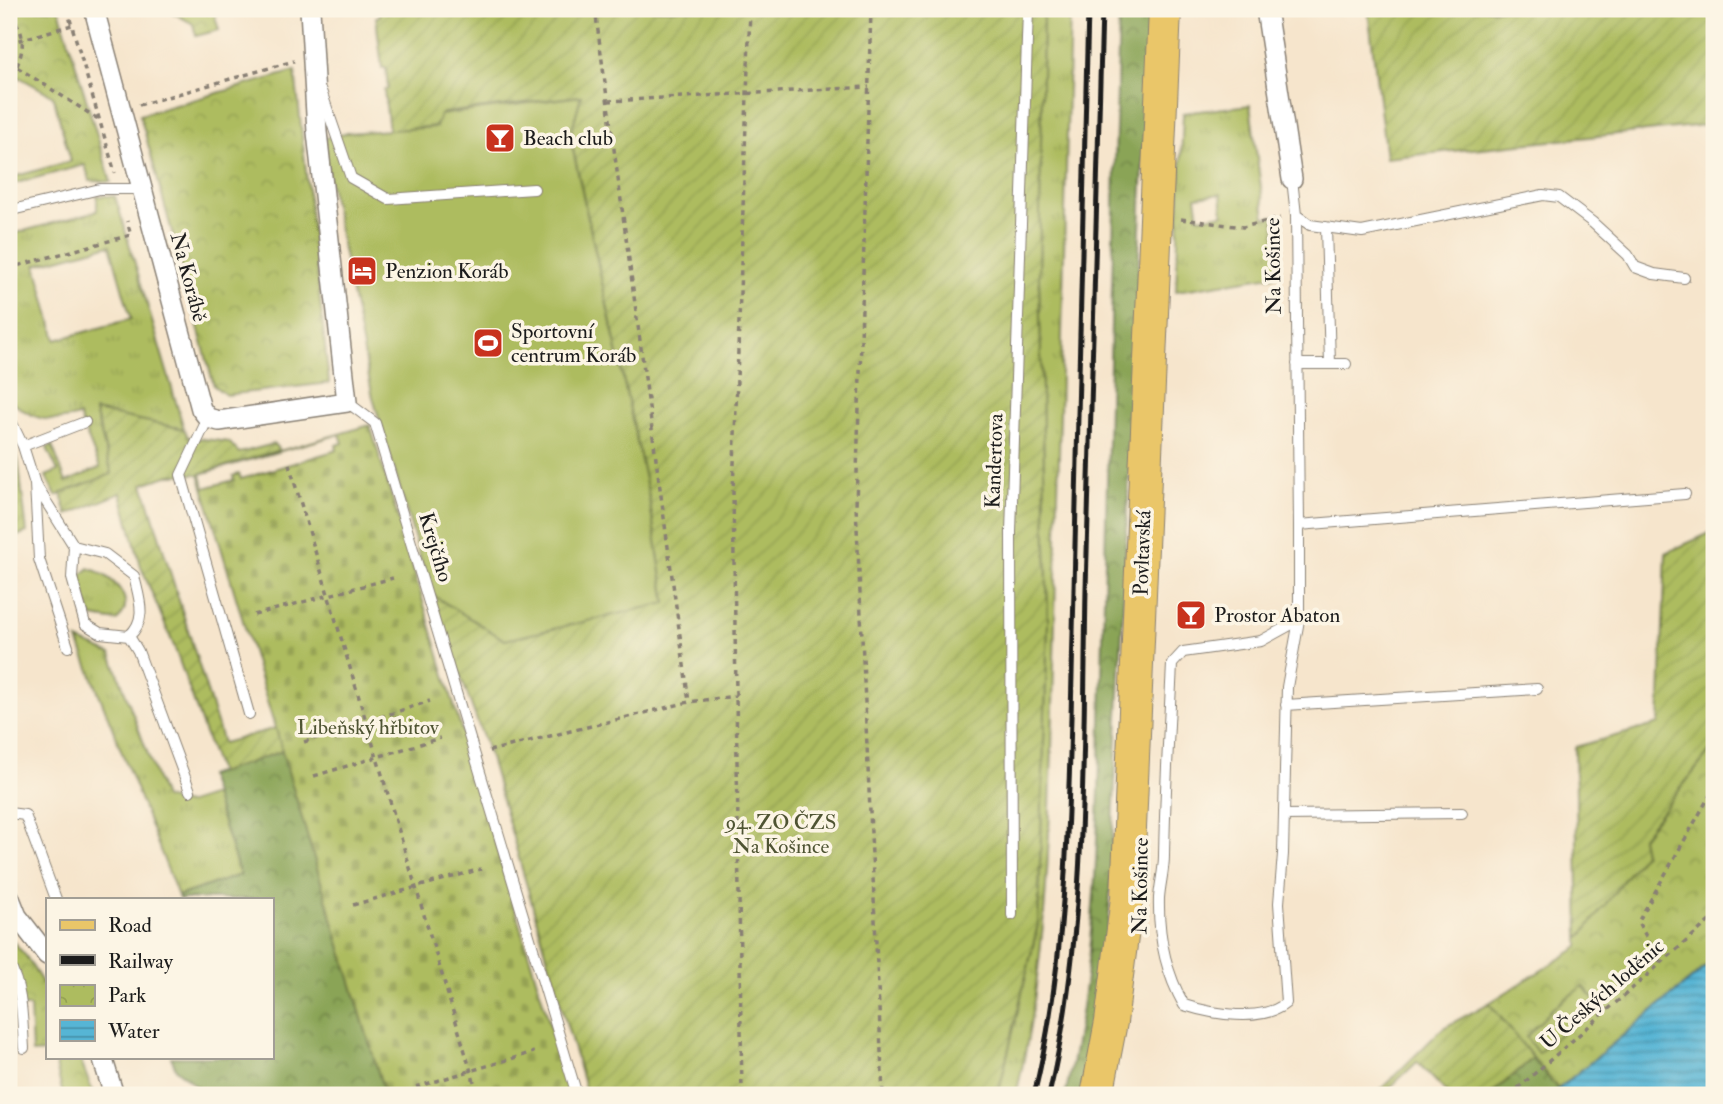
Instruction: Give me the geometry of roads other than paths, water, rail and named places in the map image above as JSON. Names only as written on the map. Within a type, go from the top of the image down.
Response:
[{"type":"main road","name":"Povltavská","points":[[1097,1095],[1111,1022],[1127,898],[1165,9]]},
{"type":"street","name":"Na Korábě","points":[[93,9],[201,409],[208,418]]},
{"type":"street","points":[[208,418],[219,421],[347,402],[317,132],[310,9]]},
{"type":"street","name":"Na Košince","points":[[1266,9],[1292,179]]},
{"type":"street","points":[[9,895],[13,921],[46,954]]},
{"type":"street","points":[[102,1058],[114,1095]]},
{"type":"lane","name":"Kandertova","points":[[1012,915],[1011,533],[1028,9]]},
{"type":"lane","points":[[316,81],[351,178],[388,199],[534,189]]},
{"type":"lane","name":"Na Košince","points":[[1292,179],[1296,215],[1299,525],[1298,620],[1286,705],[1279,903],[1286,1003],[1276,1011],[1216,1015],[1184,1005],[1169,979],[1160,930],[1159,897],[1164,858],[1163,810],[1172,664],[1183,652],[1261,641],[1298,620]]},
{"type":"lane","points":[[12,210],[100,189],[142,189]]},
{"type":"lane","points":[[1296,215],[1310,225],[1362,232],[1543,195],[1559,197],[1615,242],[1635,267],[1654,274],[1684,278]]},
{"type":"lane","points":[[1326,227],[1331,364]]},
{"type":"lane","points":[[1297,364],[1346,364]]},
{"type":"lane","name":"Krejčího","points":[[347,402],[375,423],[577,1095]]},
{"type":"lane","points":[[9,417],[23,446],[34,484],[39,559],[68,647]]},
{"type":"lane","points":[[208,418],[181,475],[249,714]]},
{"type":"lane","points":[[23,446],[85,422]]},
{"type":"lane","points":[[34,484],[75,546],[72,578],[85,624],[100,633],[128,636],[139,627],[142,611],[134,576],[105,554],[75,546]]},
{"type":"lane","points":[[1299,525],[1685,494]]},
{"type":"lane","points":[[128,636],[138,651],[190,791]]},
{"type":"lane","points":[[1286,705],[1537,689]]},
{"type":"lane","points":[[1284,815],[1388,811],[1405,816],[1462,813]]},
{"type":"lane","points":[[9,813],[24,815],[56,898]]},
{"type":"lane","points":[[9,964],[15,974],[22,1006],[24,1048]]},
{"type":"water","points":[[1714,960],[1714,1095],[1551,1095],[1699,973]]},
{"type":"railway","points":[[1034,1095],[1055,983],[1065,866],[1088,9]]},
{"type":"railway","points":[[1049,1095],[1070,972],[1081,844],[1102,9]]},
{"type":"place","name":"Beach club","points":[[500,138]]},
{"type":"place","name":"Penzion Koráb","points":[[362,271]]},
{"type":"place","name":"Sportovní centrum Koráb","points":[[488,343]]},
{"type":"place","name":"Prostor Abaton","points":[[1191,615]]},
{"type":"park label","name":"Libeňský hřbitov","points":[[368,727]]},
{"type":"park label","name":"94. ZO ČZS Na Košince","points":[[781,834]]}]
